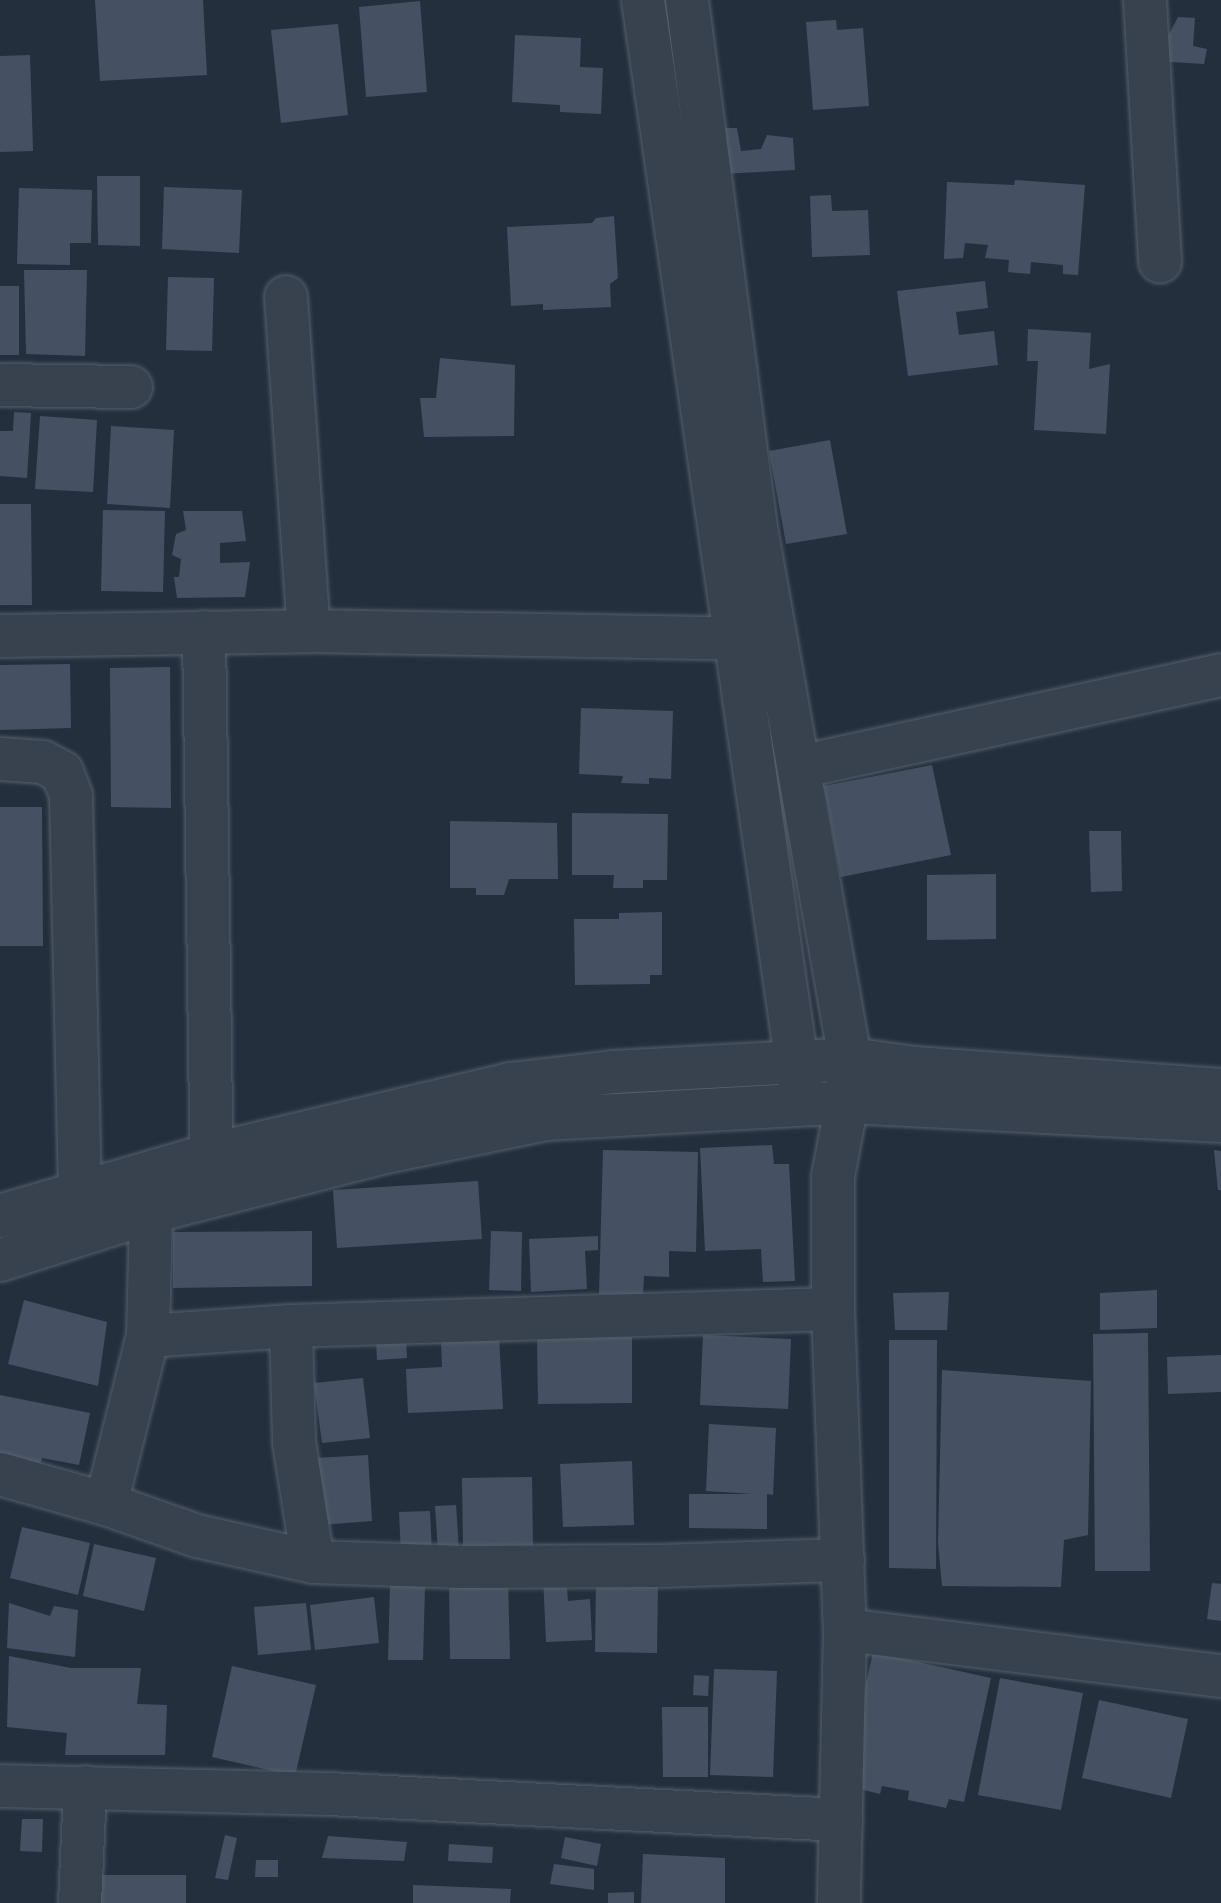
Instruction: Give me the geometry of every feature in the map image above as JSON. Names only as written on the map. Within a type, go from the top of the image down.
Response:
[{"type":"street","points":[[643,0],[801,1105],[833,1177]]},
{"type":"street","points":[[687,0],[756,528],[850,1059],[847,1102],[833,1177],[833,1309],[845,1630],[839,1903]]},
{"type":"street","points":[[1145,0],[1160,262]]},
{"type":"street","points":[[286,297],[309,631]]},
{"type":"street","points":[[0,385],[131,387]]},
{"type":"street","points":[[0,636],[309,631],[777,639]]},
{"type":"street","points":[[204,632],[214,1154],[211,1197]]},
{"type":"street","points":[[799,767],[1221,675]]},
{"type":"street","points":[[0,759],[43,762],[62,772],[71,796],[80,1191]]},
{"type":"street","points":[[0,1216],[214,1154],[510,1084],[613,1072],[850,1059],[915,1068],[1221,1090]]},
{"type":"street","points":[[0,1260],[151,1212],[381,1153],[546,1119],[847,1102],[1221,1121]]},
{"type":"street","points":[[106,1504],[148,1336],[151,1212]]},
{"type":"street","points":[[148,1336],[291,1326],[833,1309]]},
{"type":"street","points":[[291,1326],[294,1442],[313,1562]]},
{"type":"street","points":[[0,1474],[106,1504],[197,1536],[313,1562],[618,1566],[843,1560]]},
{"type":"street","points":[[845,1630],[1221,1676]]},
{"type":"street","points":[[0,1786],[329,1794],[841,1820]]},
{"type":"street","points":[[80,1903],[85,1787]]},
{"type":"building","points":[[95,0],[203,0],[207,75],[100,81]]},
{"type":"building","points":[[420,1],[427,92],[366,97],[359,7]]},
{"type":"building","points":[[1178,17],[1195,18],[1193,46],[1207,49],[1204,64],[1155,61]]},
{"type":"building","points":[[836,20],[837,30],[863,28],[869,106],[813,110],[806,22]]},
{"type":"building","points":[[338,24],[348,115],[281,123],[271,30]]},
{"type":"building","points":[[515,35],[581,38],[580,67],[603,68],[601,114],[560,112],[560,105],[512,102]]},
{"type":"building","points":[[30,55],[33,151],[0,152],[0,56]]},
{"type":"building","points":[[717,128],[737,128],[741,151],[761,149],[767,135],[793,138],[795,170],[720,174]]},
{"type":"building","points":[[97,176],[140,176],[140,246],[98,245]]},
{"type":"building","points":[[1015,180],[1085,185],[1078,275],[1063,274],[1063,265],[1031,262],[1030,274],[1008,272],[1009,260],[985,258],[988,245],[965,243],[963,258],[944,259],[947,182],[1014,185]]},
{"type":"building","points":[[164,187],[242,190],[239,253],[162,249]]},
{"type":"building","points":[[19,188],[92,190],[91,243],[70,243],[70,265],[17,264]]},
{"type":"building","points":[[831,195],[832,211],[868,210],[870,255],[812,257],[810,196]]},
{"type":"building","points":[[614,216],[618,278],[610,284],[611,307],[543,310],[543,304],[511,306],[507,227],[592,223],[596,218]]},
{"type":"building","points":[[24,270],[87,270],[85,356],[26,354]]},
{"type":"building","points":[[168,277],[214,278],[212,351],[166,350]]},
{"type":"building","points":[[985,281],[988,308],[956,312],[959,335],[994,331],[998,365],[908,376],[897,291]]},
{"type":"building","points":[[0,286],[19,286],[19,355],[0,355]]},
{"type":"building","points":[[1028,329],[1091,333],[1089,369],[1110,364],[1106,434],[1034,430],[1038,361],[1027,361]]},
{"type":"building","points":[[440,358],[515,365],[514,436],[424,437],[420,398],[436,398]]},
{"type":"building","points":[[14,412],[31,413],[27,478],[0,476],[0,431],[13,431]]},
{"type":"building","points":[[40,416],[97,420],[93,492],[35,489]]},
{"type":"building","points":[[111,426],[174,430],[170,508],[107,504]]},
{"type":"building","points":[[830,440],[847,534],[786,544],[769,451]]},
{"type":"building","points":[[0,504],[31,504],[32,605],[0,605]]},
{"type":"building","points":[[103,510],[165,511],[163,592],[101,591]]},
{"type":"building","points":[[183,511],[242,511],[246,541],[220,543],[220,563],[250,562],[245,597],[177,598],[174,577],[179,577],[181,559],[172,555],[176,534],[186,530]]},
{"type":"building","points":[[70,664],[71,728],[0,730],[0,665]]},
{"type":"building","points":[[170,667],[171,808],[111,807],[110,668]]},
{"type":"building","points":[[581,708],[673,711],[671,779],[649,778],[649,784],[621,783],[623,776],[579,774]]},
{"type":"building","points":[[932,765],[951,855],[841,877],[824,786]]},
{"type":"building","points":[[0,807],[42,807],[43,946],[0,946]]},
{"type":"building","points":[[572,813],[668,814],[667,880],[643,880],[643,888],[613,888],[614,875],[572,875]]},
{"type":"building","points":[[450,821],[557,823],[558,879],[509,879],[504,895],[476,895],[476,888],[450,888]]},
{"type":"building","points":[[1089,831],[1121,831],[1122,891],[1091,892]]},
{"type":"building","points":[[996,874],[996,939],[927,940],[927,875]]},
{"type":"building","points":[[662,912],[662,975],[650,975],[650,984],[575,985],[574,919],[619,919],[619,913]]},
{"type":"building","points":[[772,1145],[774,1164],[789,1164],[795,1281],[763,1282],[761,1249],[705,1251],[700,1148]]},
{"type":"building","points":[[603,1150],[698,1152],[696,1252],[669,1251],[669,1277],[644,1276],[643,1295],[599,1294]]},
{"type":"building","points":[[1214,1150],[1221,1151],[1221,1190],[1218,1190]]},
{"type":"building","points":[[478,1181],[482,1239],[337,1248],[333,1190]]},
{"type":"building","points":[[312,1231],[312,1286],[173,1288],[173,1232]]},
{"type":"building","points":[[491,1231],[522,1232],[521,1291],[489,1290]]},
{"type":"building","points":[[598,1236],[598,1250],[585,1251],[587,1289],[531,1292],[529,1239]]},
{"type":"building","points":[[1157,1290],[1157,1328],[1100,1330],[1100,1293]]},
{"type":"building","points":[[949,1292],[947,1330],[895,1330],[893,1293]]},
{"type":"building","points":[[24,1300],[107,1322],[98,1386],[8,1364]]},
{"type":"building","points":[[1148,1333],[1150,1571],[1095,1571],[1093,1334]]},
{"type":"building","points":[[703,1335],[791,1339],[788,1409],[700,1405]]},
{"type":"building","points":[[499,1337],[503,1409],[408,1413],[406,1369],[442,1367],[441,1340]]},
{"type":"building","points":[[632,1337],[632,1403],[538,1404],[537,1338]]},
{"type":"building","points":[[406,1339],[407,1358],[377,1360],[376,1341]]},
{"type":"building","points":[[889,1340],[937,1340],[936,1569],[889,1568]]},
{"type":"building","points":[[1221,1355],[1221,1392],[1168,1394],[1167,1357]]},
{"type":"building","points":[[942,1370],[1091,1381],[1088,1535],[1064,1540],[1061,1587],[942,1586],[938,1543]]},
{"type":"building","points":[[363,1378],[370,1438],[322,1443],[314,1383]]},
{"type":"building","points":[[0,1395],[90,1413],[79,1465],[42,1458],[41,1464],[0,1456]]},
{"type":"building","points":[[709,1424],[776,1428],[773,1495],[767,1494],[767,1529],[689,1528],[689,1494],[753,1494],[706,1491]]},
{"type":"building","points":[[368,1455],[372,1521],[321,1525],[316,1458]]},
{"type":"building","points":[[632,1461],[634,1525],[563,1527],[560,1464]]},
{"type":"building","points":[[532,1477],[533,1548],[463,1548],[462,1478]]},
{"type":"building","points":[[456,1505],[459,1550],[438,1551],[435,1506]]},
{"type":"building","points":[[430,1511],[432,1552],[401,1554],[399,1512]]},
{"type":"building","points":[[22,1527],[90,1543],[78,1595],[10,1578]]},
{"type":"building","points":[[94,1544],[156,1558],[144,1611],[83,1596]]},
{"type":"building","points":[[566,1575],[568,1601],[590,1599],[592,1640],[546,1642],[543,1576]]},
{"type":"building","points":[[508,1578],[510,1659],[450,1659],[449,1579]]},
{"type":"building","points":[[596,1580],[658,1581],[657,1653],[595,1652]]},
{"type":"building","points":[[1212,1583],[1221,1584],[1221,1621],[1207,1619]]},
{"type":"building","points":[[390,1585],[425,1586],[423,1660],[388,1660]]},
{"type":"building","points":[[374,1597],[379,1643],[315,1650],[310,1605]]},
{"type":"building","points":[[9,1603],[50,1616],[54,1606],[78,1610],[75,1657],[7,1648]]},
{"type":"building","points":[[306,1603],[311,1650],[258,1655],[254,1607]]},
{"type":"building","points":[[873,1652],[991,1678],[964,1802],[949,1799],[946,1808],[908,1800],[909,1791],[882,1786],[880,1794],[844,1785]]},
{"type":"building","points":[[9,1656],[71,1668],[141,1668],[137,1704],[167,1705],[165,1755],[65,1755],[67,1733],[7,1727]]},
{"type":"building","points":[[232,1666],[316,1685],[295,1776],[212,1757]]},
{"type":"building","points":[[714,1669],[777,1671],[773,1777],[710,1775]]},
{"type":"building","points":[[694,1675],[709,1676],[708,1696],[693,1695]]},
{"type":"building","points":[[1000,1678],[1083,1693],[1061,1810],[978,1795]]},
{"type":"building","points":[[1099,1700],[1188,1719],[1171,1798],[1082,1778]]},
{"type":"building","points":[[662,1707],[708,1707],[708,1777],[663,1777]]},
{"type":"building","points":[[22,1819],[43,1819],[42,1852],[20,1851]]},
{"type":"building","points":[[225,1835],[237,1838],[228,1880],[215,1878]]},
{"type":"building","points":[[328,1836],[407,1842],[404,1861],[322,1858]]},
{"type":"building","points":[[565,1837],[601,1844],[597,1866],[561,1858]]},
{"type":"building","points":[[449,1844],[493,1847],[492,1863],[448,1861]]},
{"type":"building","points":[[643,1854],[725,1858],[725,1903],[641,1903]]},
{"type":"building","points":[[256,1860],[278,1860],[278,1877],[255,1877]]},
{"type":"building","points":[[554,1864],[594,1869],[594,1890],[550,1884]]},
{"type":"building","points":[[98,1875],[186,1875],[186,1903],[98,1903]]},
{"type":"building","points":[[413,1885],[511,1889],[510,1903],[413,1903]]},
{"type":"building","points":[[634,1892],[634,1903],[608,1903],[608,1893]]}]
